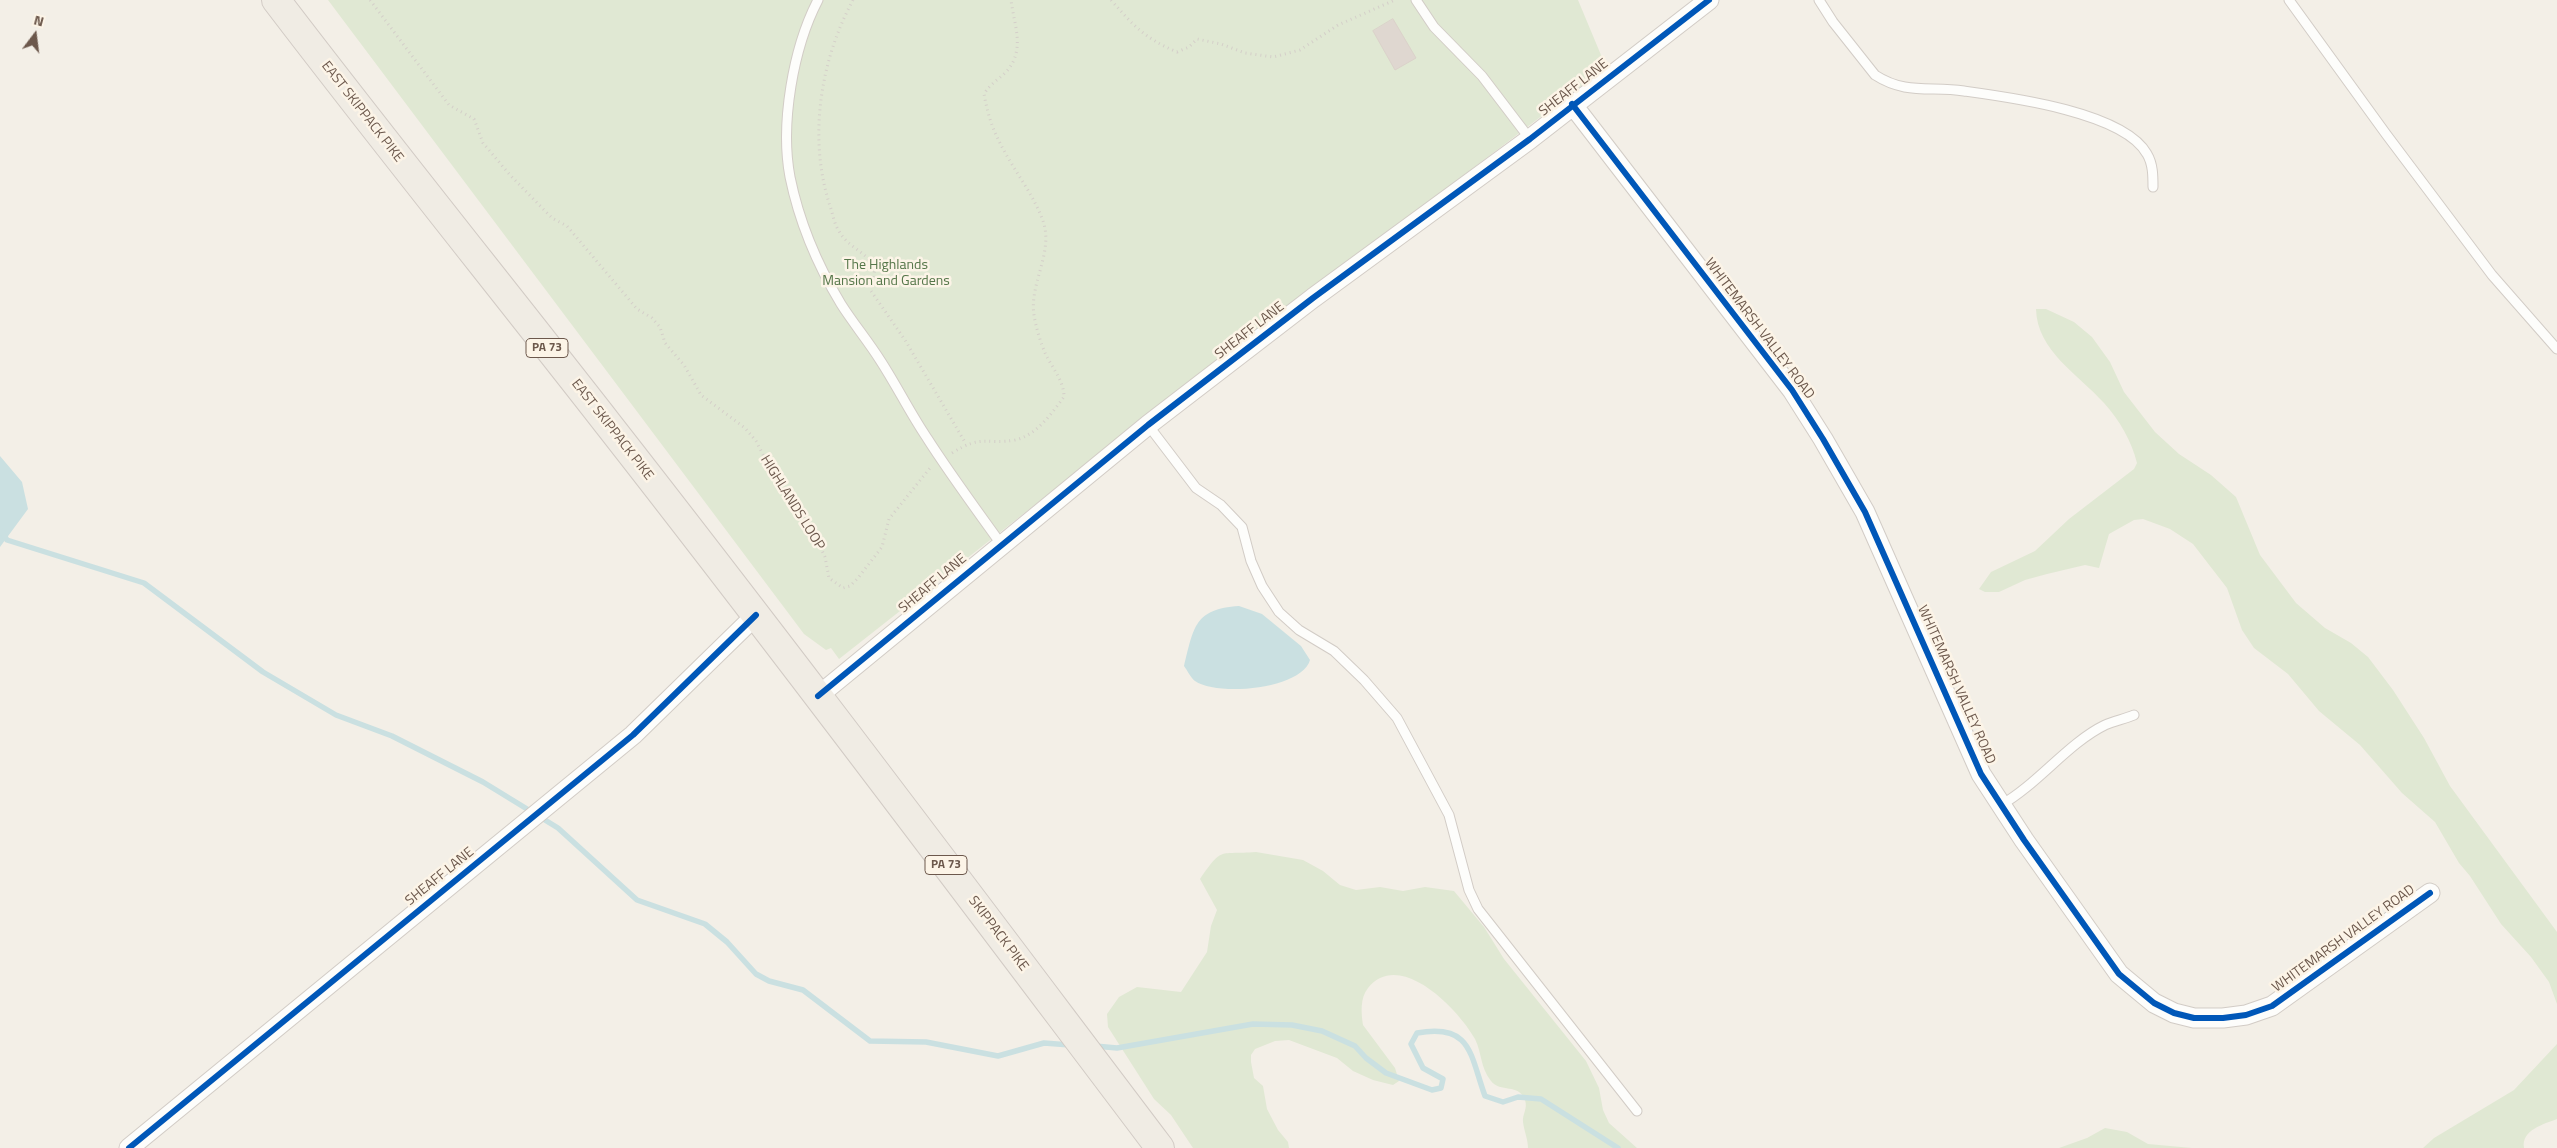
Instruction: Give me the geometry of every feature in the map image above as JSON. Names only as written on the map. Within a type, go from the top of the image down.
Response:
[{"type":"main road","name":"EAST SKIPPACK PIKE","points":[[276,0],[364,116],[613,430],[818,696]]},
{"type":"main road","name":"SKIPPACK PIKE","points":[[818,696],[1160,1148]]},
{"type":"street","name":"SHEAFF LANE","points":[[818,696],[1148,425],[1313,298],[1530,139],[1572,104],[1709,0]]},
{"type":"street","name":"WHITEMARSH VALLEY ROAD","points":[[1572,104],[1792,390],[1823,439],[1865,512],[1981,774],[2000,805],[2119,974],[2154,1002],[2174,1012],[2194,1018],[2238,1016],[2272,1006],[2430,893]]},
{"type":"street","name":"SHEAFF LANE","points":[[129,1148],[633,735],[756,615]]},
{"type":"lane","points":[[818,0],[800,44],[793,74],[788,146],[790,176],[796,202],[809,237],[841,304],[880,360],[942,460],[1001,544]]},
{"type":"lane","points":[[1416,0],[1434,28],[1482,76],[1530,139]]},
{"type":"lane","points":[[1820,0],[1875,75],[1882,79],[1901,88],[1964,91],[2070,111],[2098,119],[2123,130],[2135,139],[2148,154],[2154,172],[2153,187]]},
{"type":"lane","points":[[2289,0],[2386,134],[2492,275],[2557,349]]},
{"type":"lane","points":[[1148,425],[1196,488],[1221,506],[1242,527],[1258,578],[1278,612],[1299,630],[1334,651],[1364,680],[1397,718],[1448,815],[1469,890],[1478,909],[1637,1111]]},
{"type":"lane","points":[[2000,805],[2018,795],[2078,744],[2104,726],[2134,715]]},
{"type":"path","points":[[853,0],[838,32],[826,73],[819,113],[818,147],[826,194],[841,236],[850,245],[864,253],[875,268],[871,291],[905,340],[966,444]]},
{"type":"path","points":[[1111,0],[1141,33],[1154,42],[1177,52],[1189,47],[1198,39],[1221,44],[1245,53],[1272,57],[1300,50],[1338,25],[1395,0]]},
{"type":"green space","name":"The Highlands Mansion and Gardens","points":[[328,0],[1578,0],[1606,67],[1158,408],[839,659],[831,648],[826,650],[804,634]]},
{"type":"green space","points":[[2036,309],[2046,309],[2074,322],[2092,337],[2110,362],[2124,392],[2155,432],[2179,454],[2211,475],[2236,497],[2260,555],[2296,603],[2325,628],[2351,643],[2368,657],[2393,690],[2424,738],[2450,786],[2557,932],[2557,1004],[2549,982],[2531,957],[2501,924],[2470,876],[2459,863],[2435,822],[2402,793],[2360,745],[2319,711],[2288,674],[2254,648],[2242,630],[2227,588],[2193,544],[2170,529],[2143,519],[2134,520],[2109,534],[2099,568],[2085,565],[2047,574],[2025,580],[1999,592],[1985,592],[1979,589],[1991,572],[2035,551],[2069,519],[2134,469],[2137,463],[2128,439],[2115,417],[2094,392],[2051,350],[2038,324]]},
{"type":"green space","points":[[1256,852],[1303,860],[1323,871],[1340,885],[1356,890],[1380,887],[1403,891],[1425,887],[1454,891],[1484,927],[1504,959],[1586,1061],[1599,1088],[1603,1110],[1609,1123],[1637,1148],[1528,1148],[1523,1122],[1526,1103],[1522,1095],[1514,1090],[1499,1087],[1491,1081],[1487,1076],[1475,1039],[1456,1013],[1443,1000],[1428,988],[1412,979],[1396,975],[1381,978],[1368,988],[1362,1001],[1362,1011],[1363,1025],[1395,1068],[1399,1081],[1393,1085],[1373,1080],[1353,1071],[1337,1058],[1289,1040],[1275,1041],[1255,1049],[1251,1055],[1251,1062],[1254,1078],[1263,1086],[1267,1109],[1278,1130],[1288,1142],[1289,1148],[1193,1148],[1171,1115],[1154,1099],[1108,1027],[1107,1014],[1119,997],[1137,987],[1181,992],[1207,952],[1211,926],[1217,910],[1200,879],[1213,861],[1222,854]]},
{"type":"green space","points":[[2557,1044],[2557,1119],[2530,1132],[2524,1142],[2524,1148],[2423,1148],[2434,1138],[2514,1090]]},
{"type":"green space","points":[[2105,1128],[2127,1132],[2148,1144],[2192,1148],[2059,1148],[2087,1138]]},
{"type":"shaded area","points":[[0,456],[22,482],[28,509],[0,547]]},
{"type":"shaded area","points":[[1239,606],[1262,614],[1301,646],[1310,660],[1304,670],[1292,678],[1276,684],[1239,689],[1222,689],[1206,686],[1195,681],[1184,666],[1190,641],[1198,622],[1213,611]]},
{"type":"building","points":[[1393,19],[1416,58],[1395,70],[1373,31]]},
{"type":"waterway","points":[[0,529],[7,540],[144,583],[263,672],[336,715],[392,736],[483,782],[558,828],[637,900],[705,924],[727,942],[756,974],[769,981],[803,990],[870,1041],[926,1042],[998,1056],[1044,1043],[1070,1045]]},
{"type":"waterway","points":[[1095,1046],[1117,1048],[1253,1024],[1292,1025],[1322,1031],[1355,1046],[1366,1058],[1386,1073],[1432,1090],[1441,1088],[1443,1079],[1423,1068],[1411,1044],[1417,1033],[1435,1031],[1449,1033],[1459,1038],[1466,1045],[1485,1096],[1503,1102],[1518,1097],[1541,1099],[1618,1148]]},
{"type":"cycle path","points":[[818,696],[1148,425],[1313,298],[1530,139],[1709,0]]},
{"type":"cycle path","points":[[1572,104],[1792,390],[1823,439],[1865,512],[1981,774],[2024,840],[2119,974],[2154,1003],[2174,1013],[2194,1018],[2223,1018],[2246,1015],[2272,1006],[2430,893]]},
{"type":"cycle path","points":[[129,1148],[633,735],[756,615]]}]
